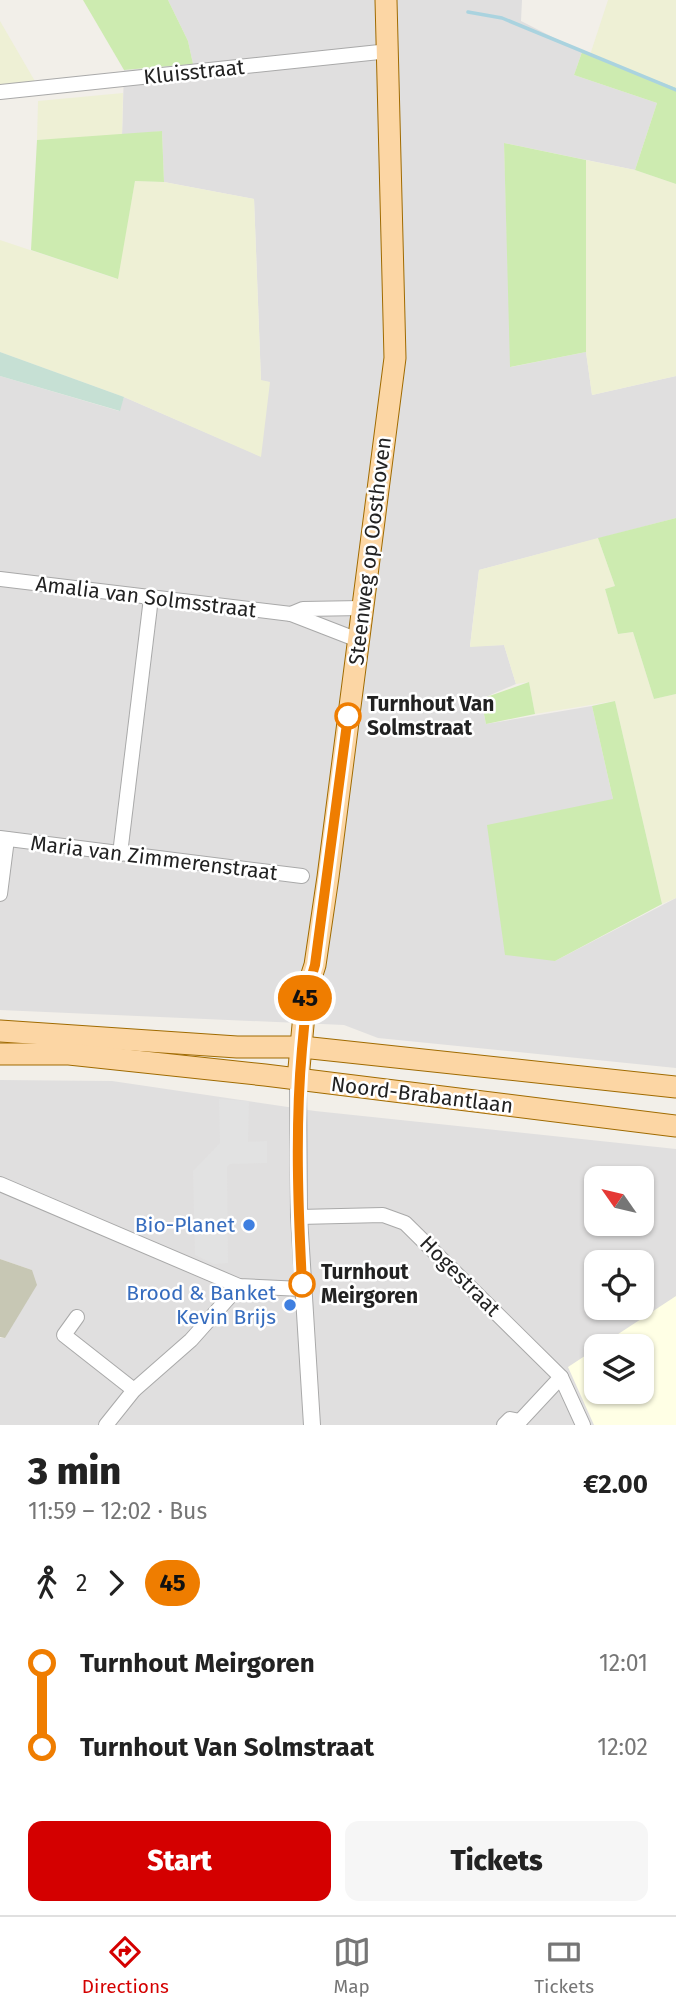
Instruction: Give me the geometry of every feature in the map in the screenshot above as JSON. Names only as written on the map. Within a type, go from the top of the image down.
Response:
[{"type":"main road","name":"Steenweg op Oosthoven","points":[[298,1079],[306,993],[315,965],[395,358],[387,0]]},
{"type":"main road","name":"Noord-Brabantlaan","points":[[0,1031],[237,1047],[302,1048],[676,1087]]},
{"type":"main road","name":"Noord-Brabantlaan","points":[[0,1054],[69,1054],[298,1079],[676,1126]]},
{"type":"street","name":"Kluisstraat","points":[[0,92],[389,51]]},
{"type":"street","name":"Amalia van Solmsstraat","points":[[0,579],[291,614],[358,640]]},
{"type":"street","points":[[120,854],[151,598]]},
{"type":"street","name":"Amalia van Solmsstraat","points":[[291,614],[303,609],[362,608]]},
{"type":"street","name":"Maria van Zimmerenstraat","points":[[0,894],[3,838],[302,876]]},
{"type":"street","name":"Steenweg op Oosthoven","points":[[298,1079],[299,1217],[312,1425]]},
{"type":"street","points":[[0,1184],[239,1286],[302,1289]]},
{"type":"street","name":"Hogestraat","points":[[299,1217],[383,1215],[405,1223],[561,1377],[583,1425]]},
{"type":"street","points":[[106,1425],[134,1390],[191,1340],[239,1286]]},
{"type":"street","points":[[77,1317],[59,1338],[134,1390]]},
{"type":"street","points":[[503,1425],[510,1419],[521,1423],[561,1377]]},
{"type":"shaded area","points":[[168,0],[522,0],[521,21],[582,52],[574,75],[657,103],[635,170],[504,143],[511,367],[586,352],[592,395],[676,376],[676,518],[479,570],[470,646],[504,645],[516,684],[481,699],[486,724],[592,706],[613,799],[555,961],[676,898],[676,1068],[378,1038],[344,1025],[0,1010],[0,376],[119,411],[124,397],[260,456],[269,382],[261,381],[254,199],[164,182],[162,131],[122,136],[124,70],[193,64],[188,41]]},
{"type":"shaded area","points":[[608,0],[676,0],[676,88],[590,55]]},
{"type":"shaded area","points":[[0,21],[36,83],[0,89]]},
{"type":"shaded area","points":[[123,93],[122,136],[37,140],[38,101]]},
{"type":"shaded area","points":[[586,160],[635,170],[676,184],[676,376],[592,395],[586,352]]},
{"type":"shaded area","points":[[135,181],[164,182],[254,199],[261,380],[270,382],[261,457],[124,397],[0,352],[0,240],[117,279]]},
{"type":"shaded area","points":[[0,352],[124,397],[120,411],[0,376]]},
{"type":"shaded area","points":[[598,538],[615,586],[605,589],[618,634],[633,632],[654,699],[676,694],[676,898],[662,904],[615,701],[535,714],[529,682],[516,684],[504,645],[470,647],[479,570]]},
{"type":"shaded area","points":[[0,1080],[112,1081],[315,1111],[676,1149],[676,1425],[0,1425],[0,1338],[5,1338],[32,1270],[0,1259]]},
{"type":"shaded area","points":[[219,1099],[249,1101],[248,1142],[267,1141],[267,1163],[230,1164],[227,1167],[228,1263],[214,1264],[195,1255],[193,1171],[220,1143]]},
{"type":"shaded area","points":[[0,1259],[32,1270],[37,1285],[5,1338],[0,1337]]},
{"type":"shaded area","points":[[676,1296],[676,1425],[594,1425],[585,1404],[654,1404],[654,1334],[618,1334],[640,1320],[654,1320],[654,1310]]},
{"type":"shaded area","points":[[584,1357],[584,1403],[568,1367]]},
{"type":"green space","points":[[83,0],[168,0],[188,41],[193,64],[124,70]]},
{"type":"green space","points":[[582,52],[676,88],[676,184],[635,170],[657,103],[574,75]]},
{"type":"green space","points":[[162,131],[164,182],[135,181],[118,279],[31,250],[37,140]]},
{"type":"green space","points":[[504,143],[586,160],[586,352],[510,367]]},
{"type":"green space","points":[[676,518],[676,694],[654,699],[633,632],[618,634],[605,589],[615,586],[598,538]]},
{"type":"green space","points":[[529,682],[535,714],[486,724],[481,699]]},
{"type":"green space","points":[[615,701],[662,904],[555,961],[505,955],[487,825],[613,799],[592,706]]},
{"type":"waterway","points":[[468,12],[502,18],[676,90]]},
{"type":"bus line","name":"45","points":[[302,1284],[298,1079],[306,993],[315,965],[348,716]]},
{"type":"place","name":"Turnhout Van Solmstraat","points":[[348,716]]},
{"type":"place","name":"Bio-Planet","points":[[249,1225]]},
{"type":"place","name":"Turnhout Meirgoren","points":[[302,1284]]},
{"type":"place","name":"Brood & Banket Kevin Brijs","points":[[290,1305]]}]
